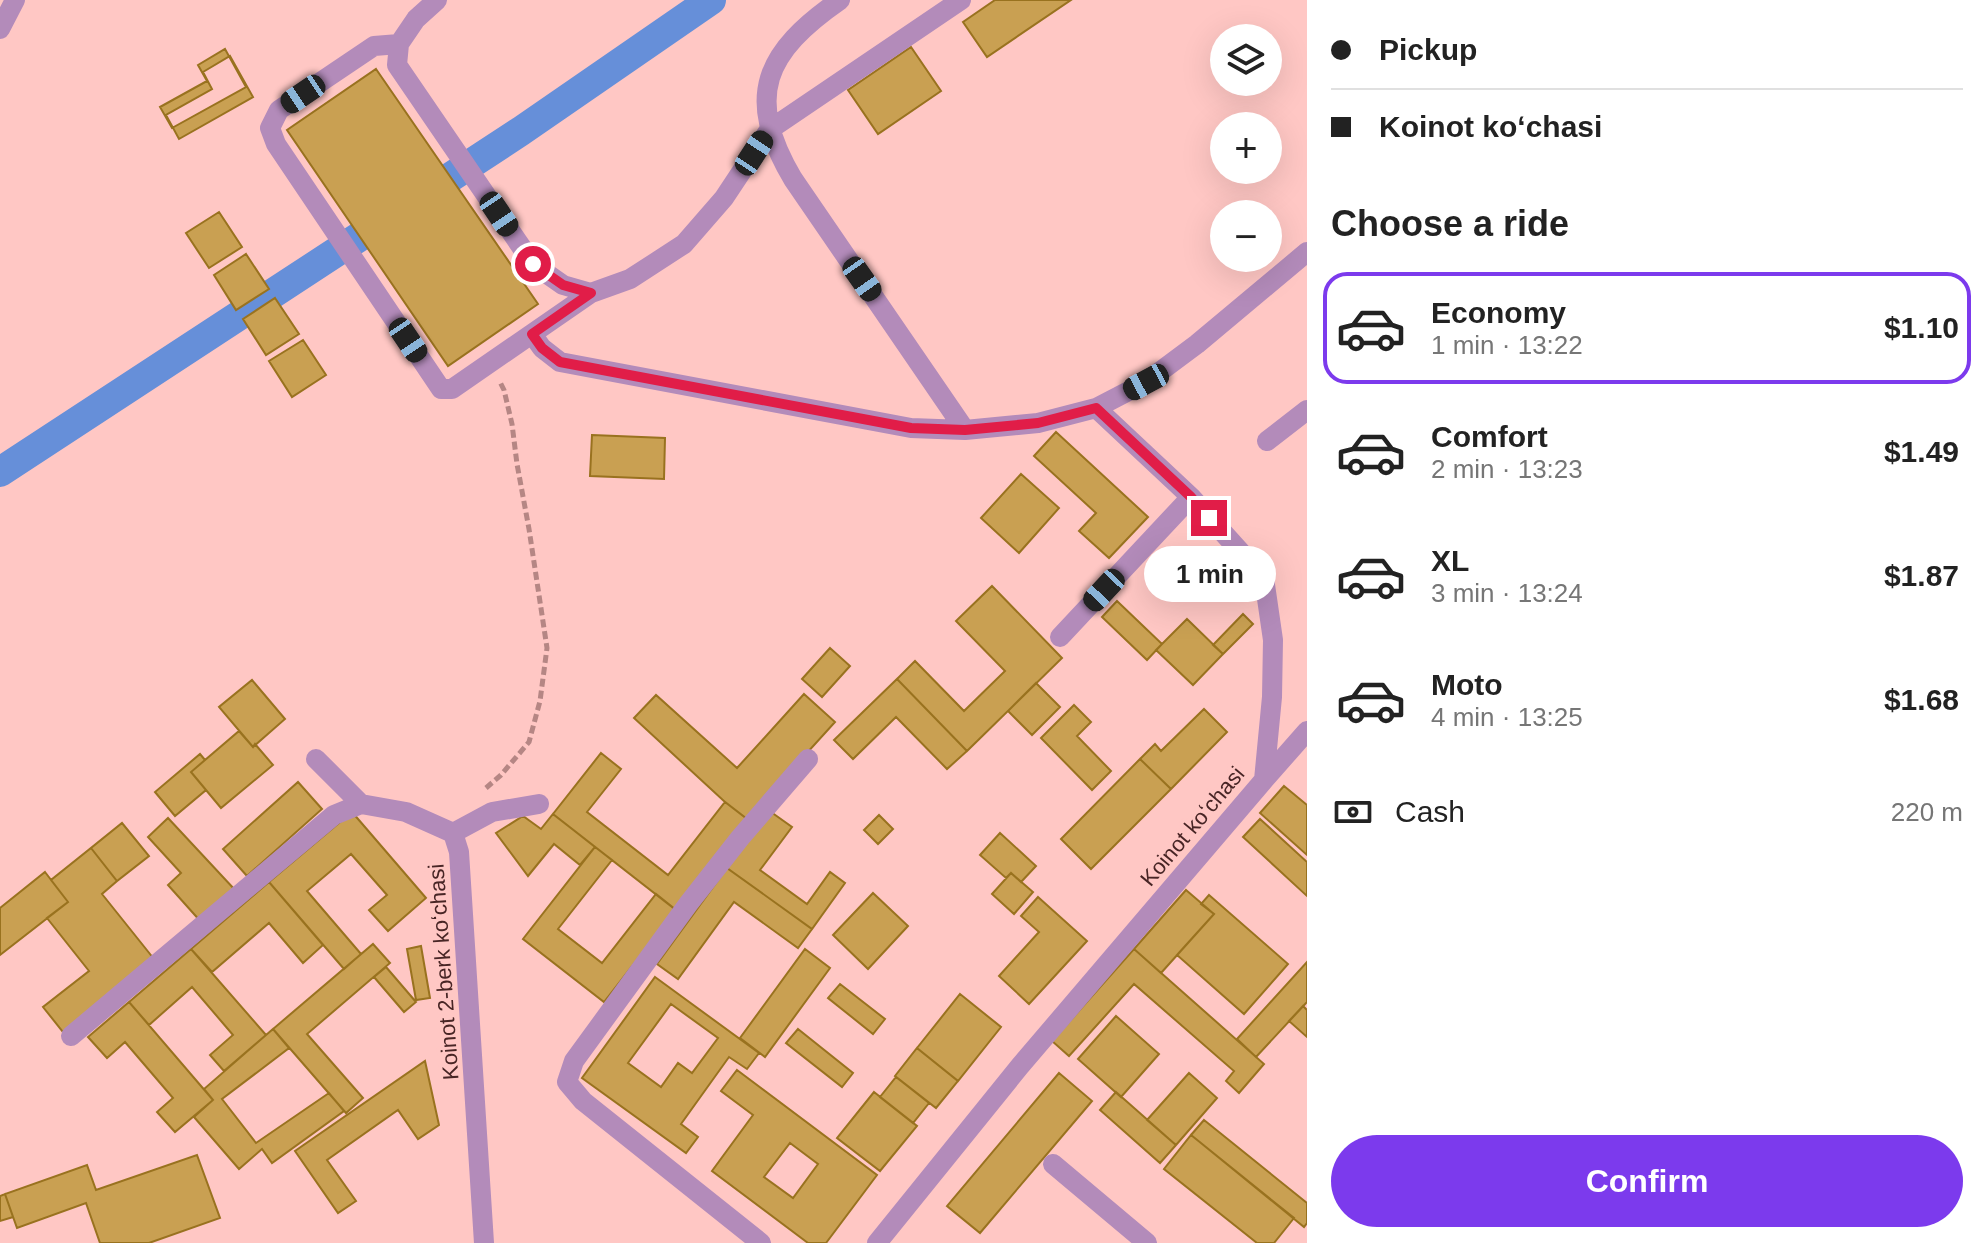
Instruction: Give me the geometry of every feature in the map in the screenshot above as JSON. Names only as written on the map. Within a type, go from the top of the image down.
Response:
[{"type":"street","points":[[0,29],[15,0]]},
{"type":"street","points":[[437,0],[416,19],[399,44],[397,65],[533,264],[563,285],[591,293]]},
{"type":"street","points":[[840,0],[814,18],[771,70],[766,98],[769,130],[778,154],[793,179],[965,430]]},
{"type":"street","points":[[399,44],[374,46],[279,110],[270,128],[276,144],[441,389],[452,389],[591,293],[630,279],[684,244],[724,198],[769,130],[961,0]]},
{"type":"street","points":[[532,334],[542,348],[560,362],[911,428],[965,430],[1038,423],[1096,408],[1146,382],[1307,252]]},
{"type":"street","name":"Koinot koʻchasi","points":[[877,1243],[1030,1054],[1264,780],[1272,697],[1273,640],[1264,578],[1191,497],[1096,408]]},
{"type":"street","points":[[1267,441],[1307,410]]},
{"type":"street","points":[[1060,637],[1191,497]]},
{"type":"street","points":[[1264,780],[1307,731]]},
{"type":"street","points":[[71,1036],[334,815],[361,804],[316,759]]},
{"type":"street","points":[[761,1243],[583,1101],[567,1082],[574,1061],[689,903],[808,759]]},
{"type":"street","name":"Koinot 2-berk koʻchasi","points":[[361,804],[406,812],[453,833],[459,852],[484,1243]]},
{"type":"street","points":[[453,833],[492,812],[539,804]]},
{"type":"street","points":[[1053,1164],[1147,1243]]},
{"type":"path","points":[[479,794],[501,775],[529,742],[540,701],[547,648],[512,424],[504,390],[489,364]]},
{"type":"building","points":[[995,0],[1071,0],[987,57],[963,22]]},
{"type":"building","points":[[911,47],[941,91],[878,134],[848,90]]},
{"type":"building","points":[[225,49],[246,87],[172,128],[160,107],[207,81],[198,65]]},
{"type":"building","points":[[230,56],[253,97],[179,139],[166,115],[212,89],[203,72]]},
{"type":"building","points":[[376,69],[538,304],[448,366],[287,130]]},
{"type":"building","points":[[219,212],[242,247],[209,268],[186,233]]},
{"type":"building","points":[[246,254],[269,289],[236,310],[214,275]]},
{"type":"building","points":[[275,298],[299,334],[266,355],[243,319]]},
{"type":"building","points":[[303,340],[326,375],[292,397],[269,361]]},
{"type":"building","points":[[1056,432],[1148,517],[1109,558],[1079,531],[1096,513],[1034,456]]},
{"type":"building","points":[[592,435],[665,438],[664,479],[590,476]]},
{"type":"building","points":[[1021,474],[1059,508],[1019,553],[981,518]]},
{"type":"building","points":[[992,586],[1062,658],[967,751],[897,679],[915,661],[964,711],[1005,671],[956,621]]},
{"type":"building","points":[[1117,601],[1162,644],[1147,660],[1102,617]]},
{"type":"building","points":[[1243,614],[1253,624],[1223,654],[1213,645]]},
{"type":"building","points":[[1187,619],[1223,654],[1193,685],[1156,650]]},
{"type":"building","points":[[830,648],[850,666],[822,697],[802,679]]},
{"type":"building","points":[[897,679],[967,751],[947,769],[896,717],[853,759],[834,740]]},
{"type":"building","points":[[252,680],[285,719],[253,747],[219,707]]},
{"type":"building","points":[[1036,683],[1060,707],[1032,735],[1008,711]]},
{"type":"building","points":[[804,694],[835,722],[747,819],[634,718],[656,695],[737,768]]},
{"type":"building","points":[[1074,705],[1091,722],[1077,736],[1111,771],[1092,790],[1041,738]]},
{"type":"building","points":[[1204,709],[1227,732],[1171,789],[1140,759],[1155,744],[1161,751]]},
{"type":"building","points":[[239,731],[273,765],[221,808],[191,772]]},
{"type":"building","points":[[601,753],[621,769],[587,812],[668,875],[725,802],[747,819],[676,910],[553,814]]},
{"type":"building","points":[[200,754],[205,760],[191,772],[206,790],[175,816],[155,792]]},
{"type":"building","points":[[1140,759],[1171,789],[1091,869],[1061,839]]},
{"type":"building","points":[[298,782],[322,809],[247,876],[223,849]]},
{"type":"building","points":[[1284,786],[1307,805],[1307,855],[1260,813]]},
{"type":"building","points":[[352,812],[426,898],[388,931],[369,910],[387,895],[351,854],[307,891],[361,954],[344,969],[269,882]]},
{"type":"building","points":[[771,812],[792,827],[760,870],[807,904],[830,872],[845,883],[812,929],[727,868]]},
{"type":"building","points":[[553,814],[595,847],[580,865],[554,844],[528,876],[496,833],[523,816],[541,829]]},
{"type":"building","points":[[879,815],[893,829],[878,844],[864,830]]},
{"type":"building","points":[[168,818],[236,891],[202,923],[168,885],[181,873],[148,837]]},
{"type":"building","points":[[1260,819],[1307,862],[1307,896],[1243,837]]},
{"type":"building","points":[[122,823],[149,856],[117,881],[91,848]]},
{"type":"building","points":[[1000,833],[1036,866],[1021,882],[1011,873],[1006,878],[980,855]]},
{"type":"building","points":[[595,847],[612,860],[558,929],[602,963],[656,894],[676,910],[604,1002],[523,939]]},
{"type":"building","points":[[91,848],[117,881],[102,894],[154,959],[63,1032],[43,1007],[89,971],[47,918],[68,902],[51,880]]},
{"type":"building","points":[[727,868],[812,929],[798,948],[734,902],[678,979],[657,964]]},
{"type":"building","points":[[45,872],[68,902],[0,955],[0,908]]},
{"type":"building","points":[[1011,873],[1033,892],[1014,914],[992,894]]},
{"type":"building","points":[[269,882],[323,945],[303,963],[269,923],[212,972],[191,949]]},
{"type":"building","points":[[1186,890],[1214,914],[1161,973],[1134,949]]},
{"type":"building","points":[[873,893],[908,926],[868,969],[833,935]]},
{"type":"building","points":[[1209,895],[1288,964],[1244,1014],[1177,955],[1214,914],[1201,904]]},
{"type":"building","points":[[1038,897],[1087,941],[1029,1004],[999,976],[1039,932],[1021,916]]},
{"type":"building","points":[[373,944],[390,963],[307,1034],[363,1098],[346,1113],[273,1029]]},
{"type":"building","points":[[421,946],[430,998],[416,1000],[407,949]]},
{"type":"building","points":[[191,949],[266,1035],[224,1071],[210,1055],[233,1035],[192,987],[149,1025],[129,1002]]},
{"type":"building","points":[[805,949],[830,968],[765,1057],[740,1038]]},
{"type":"building","points":[[1134,949],[1264,1064],[1239,1093],[1226,1081],[1234,1071],[1134,984],[1069,1056],[1052,1041]]},
{"type":"building","points":[[1307,962],[1307,1002],[1256,1057],[1237,1039]]},
{"type":"building","points":[[386,967],[416,1002],[404,1012],[374,977]]},
{"type":"building","points":[[655,977],[759,1053],[747,1069],[729,1057],[681,1124],[698,1137],[686,1153],[582,1078]],"holes":[[[671,1004],[718,1038],[692,1073],[678,1063],[661,1087],[628,1063]]]},
{"type":"building","points":[[840,984],[885,1019],[873,1034],[828,998]]},
{"type":"building","points":[[960,994],[1001,1027],[958,1081],[917,1048]]},
{"type":"building","points":[[129,1002],[213,1100],[175,1132],[157,1112],[173,1098],[125,1042],[107,1058],[88,1037]]},
{"type":"building","points":[[1303,1006],[1307,1010],[1307,1037],[1289,1021]]},
{"type":"building","points":[[1116,1016],[1159,1054],[1121,1097],[1078,1059]]},
{"type":"building","points":[[273,1029],[289,1048],[222,1099],[256,1143],[329,1093],[344,1111],[272,1163],[262,1149],[239,1169],[194,1117],[213,1100],[204,1089]]},
{"type":"building","points":[[798,1029],[853,1073],[842,1087],[786,1043]]},
{"type":"building","points":[[917,1048],[958,1081],[936,1108],[895,1076]]},
{"type":"building","points":[[425,1061],[439,1125],[418,1139],[398,1110],[327,1160],[356,1201],[338,1213],[295,1151]]},
{"type":"building","points":[[737,1070],[877,1175],[826,1243],[808,1243],[712,1171],[753,1115],[721,1091]],"holes":[[[790,1143],[818,1164],[793,1198],[764,1177]]]},
{"type":"building","points":[[1059,1073],[1092,1101],[980,1233],[947,1206]]},
{"type":"building","points":[[1189,1073],[1217,1098],[1176,1145],[1147,1120]]},
{"type":"building","points":[[896,1077],[929,1103],[913,1123],[880,1097]]},
{"type":"building","points":[[874,1092],[917,1126],[880,1171],[837,1138]]},
{"type":"building","points":[[1116,1092],[1176,1145],[1160,1163],[1100,1110]]},
{"type":"building","points":[[1204,1120],[1307,1203],[1307,1223],[1304,1227],[1191,1135]]},
{"type":"building","points":[[1191,1135],[1294,1218],[1274,1243],[1257,1243],[1164,1169]]},
{"type":"building","points":[[197,1155],[220,1218],[149,1243],[100,1243],[86,1203],[17,1228],[5,1194],[87,1165],[96,1190]]},
{"type":"building","points":[[5,1194],[13,1217],[0,1221],[0,1196]]},
{"type":"waterway","points":[[0,472],[521,131],[711,0]]},
{"type":"route","points":[[533,264],[563,285],[591,293],[532,334],[542,348],[560,362],[911,428],[965,430],[1038,423],[1096,408],[1191,497],[1209,518]]}]
